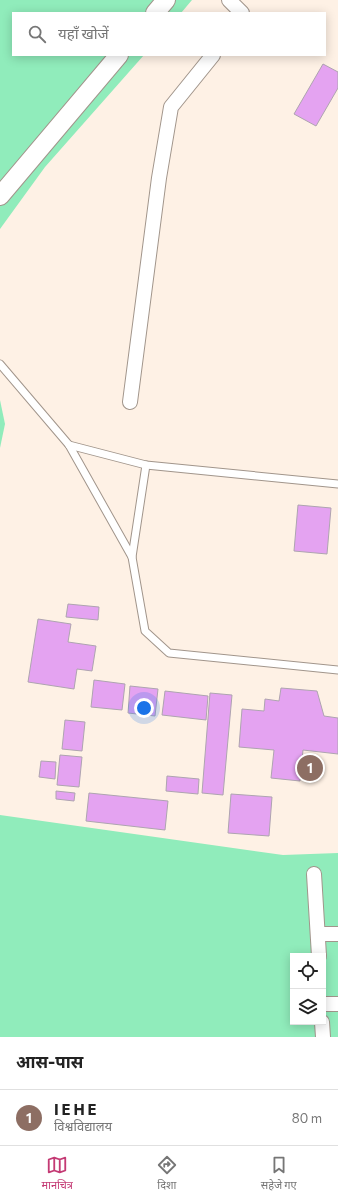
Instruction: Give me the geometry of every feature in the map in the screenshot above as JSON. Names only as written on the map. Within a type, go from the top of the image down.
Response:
[{"type":"street","points":[[156,12],[166,0]]},
{"type":"street","points":[[229,0],[241,12]]},
{"type":"street","points":[[0,196],[118,56]]},
{"type":"street","points":[[130,402],[159,178],[171,107],[212,56]]},
{"type":"street","points":[[314,874],[319,953]]},
{"type":"street","points":[[318,934],[338,934]]},
{"type":"street","points":[[326,1004],[338,1004]]},
{"type":"street","points":[[322,1025],[323,1037]]},
{"type":"lane","points":[[0,364],[69,445],[132,557]]},
{"type":"lane","points":[[69,445],[146,465],[338,484]]},
{"type":"lane","points":[[146,465],[132,557],[145,631],[169,653],[338,670]]},
{"type":"green space","points":[[0,0],[192,0],[182,12],[12,12],[12,56],[143,56],[45,167],[0,229]]},
{"type":"green space","points":[[0,400],[5,424],[0,448]]},
{"type":"green space","points":[[0,815],[283,855],[338,853],[338,1037],[0,1037]]},
{"type":"building","points":[[323,64],[338,72],[338,88],[316,126],[294,114]]},
{"type":"building","points":[[298,505],[331,508],[327,554],[294,551]]},
{"type":"building","points":[[68,604],[99,607],[98,620],[66,617]]},
{"type":"building","points":[[38,619],[71,624],[68,642],[96,646],[92,671],[77,669],[74,689],[28,682]]},
{"type":"building","points":[[94,680],[125,684],[122,710],[91,707]]},
{"type":"building","points":[[130,686],[158,689],[155,716],[128,713]]},
{"type":"building","points":[[281,688],[317,691],[324,716],[338,718],[338,754],[303,750],[300,781],[271,778],[274,750],[239,747],[242,709],[264,711],[265,699],[279,701]]},
{"type":"building","points":[[165,691],[208,696],[206,720],[162,715]]},
{"type":"building","points":[[210,693],[232,695],[223,795],[202,793]]},
{"type":"building","points":[[65,720],[85,722],[82,751],[62,749]]},
{"type":"building","points":[[60,755],[82,757],[79,787],[57,785]]},
{"type":"building","points":[[41,761],[56,762],[55,779],[39,777]]},
{"type":"building","points":[[167,776],[199,779],[198,794],[166,791]]},
{"type":"building","points":[[56,791],[75,793],[74,801],[56,799]]},
{"type":"building","points":[[89,793],[168,801],[165,830],[86,821]]},
{"type":"building","points":[[231,794],[272,797],[269,836],[228,833]]},
{"type":"place","name":"I E H E","points":[[310,768]]}]
